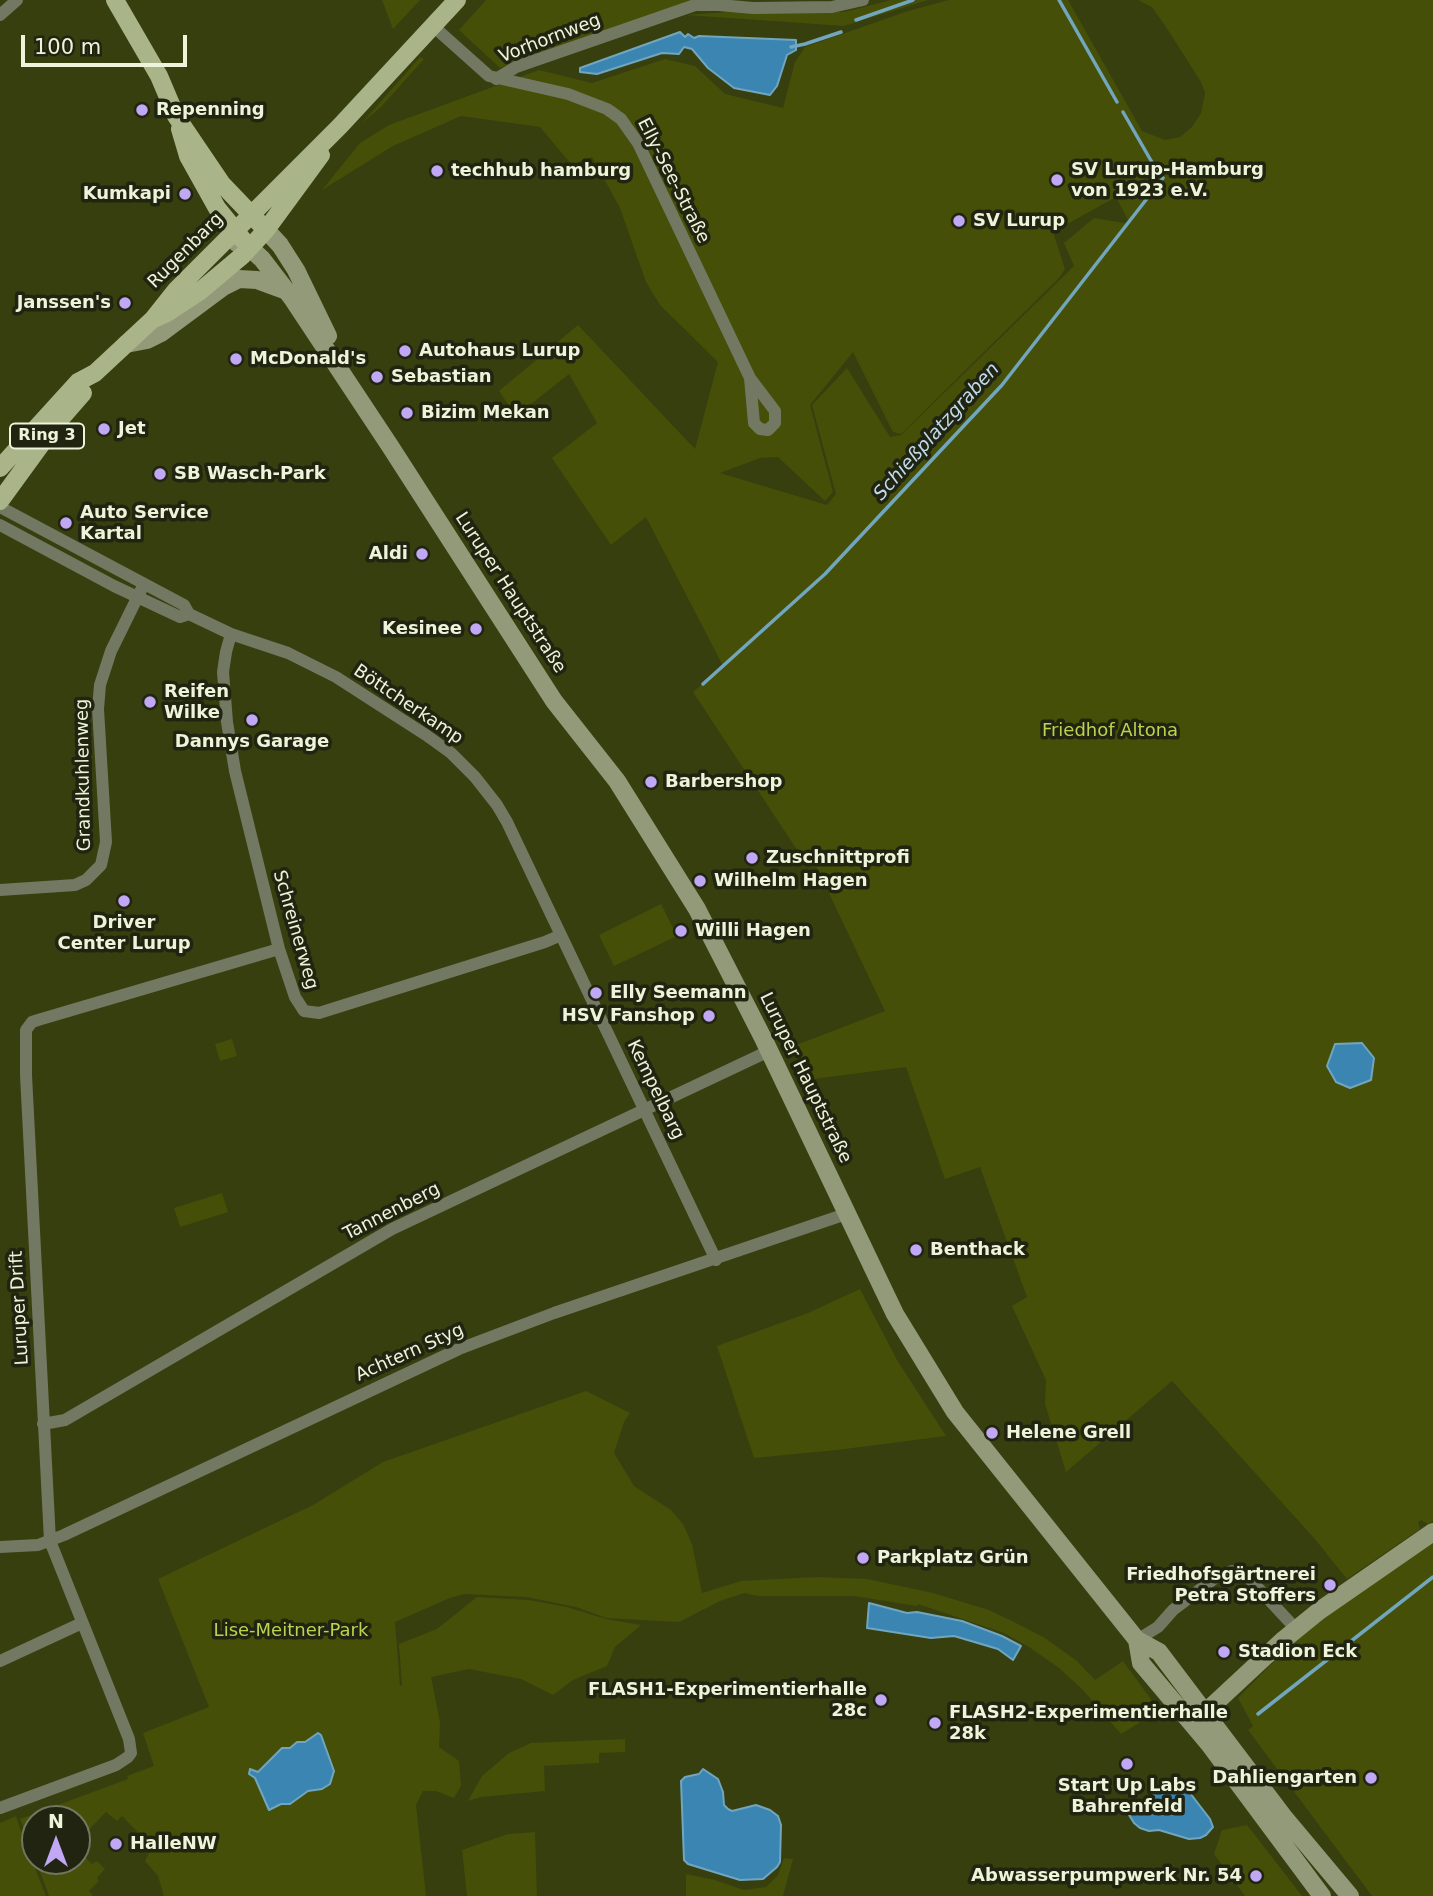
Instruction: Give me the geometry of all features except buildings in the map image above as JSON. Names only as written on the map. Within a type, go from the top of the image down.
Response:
[{"type":"main road","name":"Ring 3","points":[[238,224],[340,126],[457,0]]},
{"type":"main road","name":"Luruper Hauptstraße","points":[[117,1],[152,64],[176,116],[188,156],[217,208],[238,224],[280,245],[296,270],[351,387]]},
{"type":"main road","name":"Luruper Hauptstraße","points":[[176,116],[222,184],[238,224]]},
{"type":"main road","name":"Ring 3","points":[[263,237],[340,126]]},
{"type":"main road","points":[[238,224],[237,243],[263,237]]},
{"type":"main road","name":"Rugenbarg","points":[[0,468],[78,382],[95,373],[153,319],[168,298],[238,224]]},
{"type":"main road","name":"Luruper Hauptstraße","points":[[263,237],[287,292],[554,701],[634,806],[697,909],[769,1051],[895,1314],[955,1412],[1137,1640],[1159,1652],[1283,1816],[1350,1896]]},
{"type":"main road","name":"Rugenbarg","points":[[153,319],[199,292],[263,237]]},
{"type":"main road","points":[[126,344],[161,334],[223,287],[239,279],[257,280],[287,292]]},
{"type":"main road","name":"Rugenbarg","points":[[0,501],[56,424],[86,389],[95,373]]},
{"type":"main road","points":[[1191,1724],[1296,1629],[1433,1532]]},
{"type":"main road","name":"Luruper Hauptstraße","points":[[1137,1640],[1141,1663],[1269,1822],[1322,1896]]},
{"type":"street","points":[[0,15],[17,0]]},
{"type":"street","name":"Vorhornweg","points":[[496,79],[516,67],[695,5],[753,8],[832,7],[863,0]]},
{"type":"street","name":"Elly-See-Straße","points":[[433,26],[484,72],[496,79],[537,86],[593,102],[621,119],[631,131],[750,378]]},
{"type":"street","name":"Böttcherkamp","points":[[0,507],[184,605],[189,614],[231,634],[288,653],[335,677],[389,709],[451,753],[497,805],[561,935]]},
{"type":"street","name":"Böttcherkamp","points":[[0,525],[180,617],[189,614]]},
{"type":"street","name":"Grandkuhlenweg","points":[[0,890],[75,885],[86,880],[101,864],[106,842],[98,709],[100,685],[111,651],[144,584]]},
{"type":"street","name":"Schreinerweg","points":[[231,634],[223,672],[230,747],[279,949],[300,1006],[311,1013],[561,935]]},
{"type":"street","name":"Kempelbarg","points":[[561,935],[716,1260]]},
{"type":"street","name":"Luruper Drift","points":[[0,1808],[116,1765],[131,1753],[130,1739],[50,1541],[26,1075],[26,1030],[32,1022],[38,1020],[279,949]]},
{"type":"street","name":"Tannenberg","points":[[43,1424],[65,1420],[392,1229],[769,1051]]},
{"type":"street","name":"Achtern Styg","points":[[0,1547],[30,1547],[50,1541],[459,1349],[554,1313],[846,1214]]},
{"type":"street","points":[[1137,1640],[1158,1627],[1173,1610],[1215,1578],[1232,1571],[1248,1577],[1296,1629]]},
{"type":"street","points":[[0,1661],[82,1623]]},
{"type":"green space","points":[[382,0],[420,0],[393,29]]},
{"type":"green space","points":[[486,0],[706,0],[578,39],[500,68],[459,30]]},
{"type":"green space","points":[[891,0],[928,0],[844,26],[686,15],[726,12],[844,12]]},
{"type":"green space","name":"Friedhof Altona","points":[[949,0],[1068,0],[1142,131],[1165,140],[1180,137],[1192,127],[1201,113],[1205,93],[1201,82],[1152,7],[1138,0],[1433,0],[1433,1521],[1428,1524],[1421,1520],[1418,1522],[1420,1529],[1347,1579],[1314,1538],[1172,1381],[1066,1472],[1045,1404],[1046,1380],[1012,1306],[1027,1297],[980,1167],[945,1179],[906,1067],[806,1080],[791,1047],[885,1011],[817,868],[807,865],[693,692],[723,666],[646,517],[611,545],[552,458],[597,423],[569,374],[516,416],[499,391],[578,325],[695,449],[718,362],[660,305],[646,282],[620,208],[592,157],[572,165],[540,127],[461,116],[393,146],[322,190],[360,143],[389,125],[539,70],[592,83],[665,59],[695,66],[725,94],[783,108],[795,62],[805,47],[908,11]],"holes":[[[1116,197],[1130,224],[1094,218],[1064,243],[1074,266],[901,435],[890,437],[847,368],[812,405],[836,494],[827,505],[720,473],[760,458],[778,457],[825,501],[833,492],[810,405],[853,352],[893,432],[901,434],[1060,277],[1065,269],[1053,232]]]},
{"type":"green space","points":[[420,57],[424,59],[381,107],[362,123]]},
{"type":"green space","points":[[661,904],[677,936],[614,966],[599,935]]},
{"type":"green space","points":[[232,1039],[237,1056],[220,1061],[215,1044]]},
{"type":"green space","points":[[222,1193],[228,1212],[180,1227],[174,1208]]},
{"type":"green space","points":[[860,1289],[897,1360],[946,1436],[754,1458],[717,1346],[808,1313]]},
{"type":"green space","name":"Lise-Meitner-Park","points":[[586,1391],[630,1413],[624,1422],[614,1453],[634,1486],[671,1510],[683,1524],[692,1544],[702,1593],[741,1581],[817,1577],[867,1579],[933,1593],[989,1610],[1045,1638],[1077,1661],[1095,1680],[1123,1661],[1164,1717],[1144,1720],[1121,1734],[1083,1690],[1059,1668],[1029,1647],[1004,1633],[918,1604],[917,1606],[854,1596],[758,1596],[744,1593],[720,1601],[679,1622],[606,1618],[576,1607],[526,1597],[464,1594],[395,1622],[400,1686],[399,1644],[437,1629],[477,1597],[529,1600],[567,1607],[606,1619],[641,1625],[615,1647],[607,1666],[573,1680],[553,1695],[521,1679],[469,1669],[431,1677],[440,1722],[439,1747],[459,1761],[461,1786],[454,1798],[436,1791],[423,1791],[416,1805],[426,1896],[164,1896],[158,1876],[145,1861],[152,1847],[122,1816],[117,1821],[106,1812],[91,1828],[91,1805],[58,1805],[128,1779],[127,1776],[154,1766],[143,1733],[209,1707],[158,1579],[313,1505],[383,1462]]},
{"type":"green space","points":[[1433,1540],[1433,1896],[1372,1896],[1248,1730],[1253,1726],[1238,1698],[1296,1639]]},
{"type":"green space","points":[[625,1739],[625,1752],[599,1753],[599,1763],[544,1766],[545,1791],[481,1797],[468,1801],[482,1776],[509,1753],[531,1743]]},
{"type":"green space","points":[[16,1816],[21,1831],[21,1875],[38,1875],[46,1896],[0,1896],[0,1823]]},
{"type":"green space","points":[[1247,1825],[1302,1896],[1245,1896],[1214,1854],[1222,1830]]},
{"type":"green space","points":[[535,1832],[537,1896],[467,1896],[462,1850],[508,1834]]},
{"type":"green space","points":[[784,1858],[793,1859],[783,1896],[686,1896],[686,1874],[744,1890],[766,1887],[778,1875]]},
{"type":"green space","name":"Lise-Meitner-Park","points":[[97,1861],[105,1869],[97,1878],[99,1881],[89,1891],[93,1896],[49,1896],[41,1875],[91,1875],[91,1863]]},
{"type":"water","points":[[680,32],[685,37],[688,34],[694,38],[796,40],[796,50],[787,55],[777,86],[770,95],[734,88],[708,68],[692,49],[684,47],[679,54],[662,53],[597,74],[580,72],[580,68]]},
{"type":"water","points":[[1362,1043],[1374,1058],[1371,1080],[1350,1088],[1336,1082],[1327,1066],[1335,1044]]},
{"type":"water","points":[[869,1603],[907,1613],[917,1612],[962,1621],[1021,1646],[1013,1660],[998,1649],[954,1636],[931,1638],[867,1628]]},
{"type":"water","points":[[318,1733],[334,1771],[330,1784],[322,1789],[308,1791],[290,1804],[281,1804],[269,1810],[255,1778],[249,1774],[250,1769],[258,1772],[282,1748],[305,1742]]},
{"type":"water","points":[[703,1769],[718,1779],[724,1805],[728,1809],[732,1811],[756,1805],[778,1816],[781,1825],[780,1862],[763,1879],[740,1880],[688,1864],[684,1860],[681,1781],[685,1777],[699,1774]]},
{"type":"water","points":[[1168,1789],[1190,1793],[1210,1819],[1213,1827],[1206,1835],[1189,1839],[1159,1830],[1149,1831],[1134,1823],[1129,1815],[1135,1808],[1159,1791]]},
{"type":"waterway","points":[[856,20],[913,0]]},
{"type":"waterway","name":"Schießplatzgraben","points":[[1059,0],[1117,102]]},
{"type":"waterway","points":[[791,47],[841,32]]},
{"type":"waterway","name":"Schießplatzgraben","points":[[1123,112],[1157,171]]},
{"type":"waterway","name":"Schießplatzgraben","points":[[703,684],[825,574],[1002,385],[1163,178],[1160,175]]},
{"type":"waterway","points":[[1258,1714],[1433,1577]]},
{"type":"place","name":"Repenning","points":[[142,110]]},
{"type":"place","name":"techhub hamburg","points":[[437,171]]},
{"type":"place","name":"SV Lurup-Hamburg von 1923 e.V.","points":[[1057,180]]},
{"type":"place","name":"Kumkapi","points":[[185,194]]},
{"type":"place","name":"SV Lurup","points":[[959,221]]},
{"type":"place","name":"Janssen's","points":[[125,303]]},
{"type":"place","name":"Autohaus Lurup","points":[[405,351]]},
{"type":"place","name":"McDonald's","points":[[236,359]]},
{"type":"place","name":"Sebastian","points":[[377,377]]},
{"type":"place","name":"Bizim Mekan","points":[[407,413]]},
{"type":"place","name":"Jet","points":[[104,429]]},
{"type":"place","name":"SB Wasch-Park","points":[[160,474]]},
{"type":"place","name":"Auto Service Kartal","points":[[66,523]]},
{"type":"place","name":"Aldi","points":[[422,554]]},
{"type":"place","name":"Kesinee","points":[[476,629]]},
{"type":"place","name":"Reifen Wilke","points":[[150,702]]},
{"type":"place","name":"Dannys Garage","points":[[252,720]]},
{"type":"place","name":"Barbershop","points":[[651,782]]},
{"type":"place","name":"Zuschnittprofi","points":[[752,858]]},
{"type":"place","name":"Wilhelm Hagen","points":[[700,881]]},
{"type":"place","name":"Driver Center Lurup","points":[[124,901]]},
{"type":"place","name":"Willi Hagen","points":[[681,931]]},
{"type":"place","name":"Elly Seemann","points":[[596,993]]},
{"type":"place","name":"HSV Fanshop","points":[[709,1016]]},
{"type":"place","name":"Benthack","points":[[916,1250]]},
{"type":"place","name":"Helene Grell","points":[[992,1433]]},
{"type":"place","name":"Parkplatz Grün","points":[[863,1558]]},
{"type":"place","name":"Friedhofsgärtnerei Petra Stoffers","points":[[1330,1585]]},
{"type":"place","name":"Stadion Eck","points":[[1224,1652]]},
{"type":"place","name":"FLASH1-Experimentierhalle 28c","points":[[881,1700]]},
{"type":"place","name":"FLASH2-Experimentierhalle 28k","points":[[935,1723]]},
{"type":"place","name":"Start Up Labs Bahrenfeld","points":[[1127,1764]]},
{"type":"place","name":"Dahliengarten","points":[[1371,1778]]},
{"type":"place","name":"HalleNW","points":[[116,1844]]},
{"type":"place","name":"Abwasserpumpwerk Nr. 54","points":[[1256,1876]]}]
